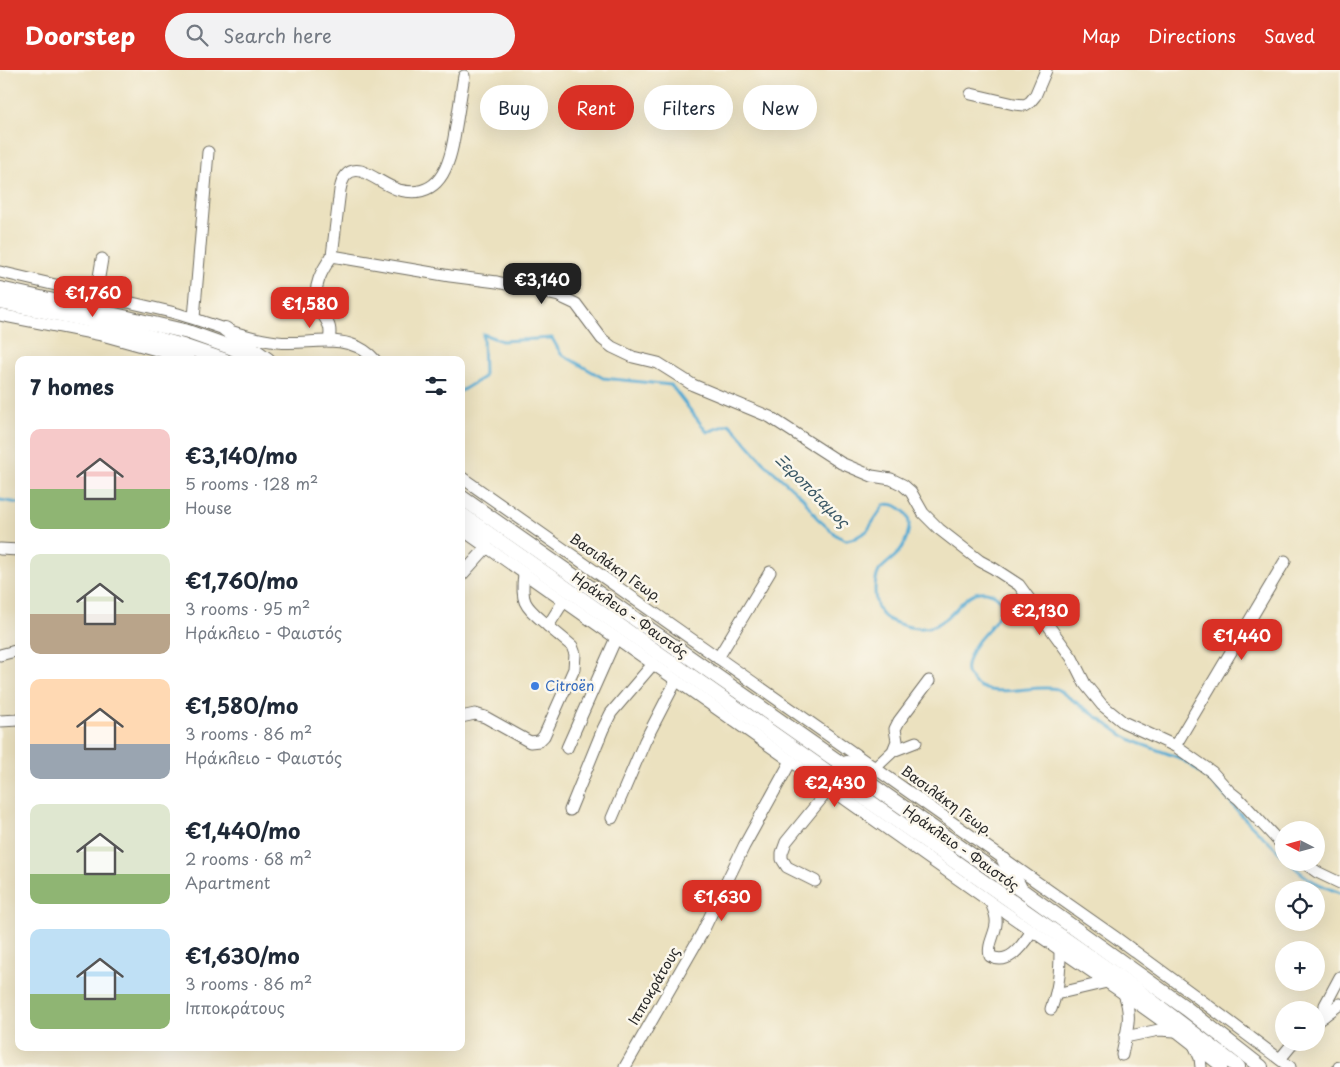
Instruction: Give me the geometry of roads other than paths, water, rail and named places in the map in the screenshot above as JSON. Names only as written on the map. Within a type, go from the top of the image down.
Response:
[{"type":"main road","points":[[0,289],[85,313],[212,356]]},
{"type":"main road","points":[[0,302],[85,313],[188,332],[249,356]]},
{"type":"main road","points":[[225,329],[262,356]]},
{"type":"main road","name":"Ηράκλειο - Φαιστός","points":[[465,500],[1024,892],[1187,1009],[1261,1067]]},
{"type":"main road","points":[[465,521],[478,531],[486,548]]},
{"type":"main road","name":"Ηράκλειο - Φαιστός","points":[[465,521],[1136,989],[1238,1067]]},
{"type":"main road","points":[[839,762],[875,768]]},
{"type":"main road","points":[[1004,860],[1024,892]]},
{"type":"street","points":[[971,94],[1014,104],[1025,104],[1030,102],[1035,96],[1046,70]]},
{"type":"street","points":[[329,342],[331,330],[318,304],[318,278],[332,256],[342,182],[352,170],[358,170],[403,190],[423,189],[440,179],[451,156],[464,76]]},
{"type":"street","points":[[194,318],[208,152]]},
{"type":"street","points":[[332,256],[497,282],[559,296],[576,304],[602,338],[612,347],[633,357],[658,363],[693,385],[770,417],[841,463],[872,476],[891,479],[903,485],[911,492],[924,513],[938,530],[980,561],[1019,585],[1072,658],[1085,684],[1102,705],[1123,722],[1176,746],[1212,772],[1275,837]]},
{"type":"street","points":[[54,326],[72,323],[101,297],[102,258]]},
{"type":"street","points":[[0,272],[194,318],[256,338],[278,342],[341,342],[352,344],[370,356]]},
{"type":"street","points":[[68,289],[75,295],[91,326],[106,336]]},
{"type":"street","points":[[0,315],[106,336],[178,356]]},
{"type":"street","name":"Βασιλάκη Γεωρ.","points":[[465,480],[1146,960],[1290,1067]]},
{"type":"street","points":[[465,572],[486,548],[1107,982],[1176,1031],[1222,1067]]},
{"type":"street","points":[[0,549],[15,550]]},
{"type":"street","points":[[1176,746],[1285,561]]},
{"type":"street","points":[[718,658],[770,572]]},
{"type":"street","points":[[465,716],[475,714],[485,717],[530,742],[539,741],[544,736],[574,669],[575,654],[572,646],[528,608],[523,601],[524,574]]},
{"type":"street","points":[[548,626],[563,602]]},
{"type":"street","points":[[567,748],[616,638]]},
{"type":"street","points":[[0,655],[15,651]]},
{"type":"street","points":[[570,810],[602,729],[611,713],[652,664]]},
{"type":"street","points":[[612,818],[645,741],[676,680]]},
{"type":"street","points":[[893,751],[899,721],[929,681]]},
{"type":"street","points":[[0,721],[15,720]]},
{"type":"street","points":[[875,768],[893,751],[916,742]]},
{"type":"street","name":"Ιπποκράτους","points":[[625,1067],[702,933],[744,846],[791,761]]},
{"type":"street","points":[[815,881],[787,867],[782,859],[782,853],[786,842],[830,788]]},
{"type":"street","points":[[1316,871],[1340,883]]},
{"type":"street","points":[[992,903],[996,923],[989,951],[990,956],[995,959],[1008,958],[1020,948],[1032,931]]},
{"type":"street","points":[[1051,1009],[1060,976],[1060,950]]},
{"type":"street","points":[[1325,1005],[1340,977]]},
{"type":"street","points":[[1056,994],[1107,982]]},
{"type":"street","points":[[1122,1055],[1129,1015],[1129,1005],[1124,994]]},
{"type":"street","points":[[1325,1015],[1340,1004]]},
{"type":"street","points":[[1126,1037],[1159,1030],[1176,1031]]},
{"type":"street","points":[[1193,1044],[1200,1058],[1201,1067]]},
{"type":"street","points":[[1280,1059],[1287,1051]]},
{"type":"waterway","name":"Ξεροπόταμος","points":[[465,389],[484,377],[483,334],[502,341],[552,338],[561,354],[603,378],[671,385],[707,432],[730,424],[764,463],[803,498],[817,518],[837,536],[846,540],[855,538],[867,531],[884,505],[891,504],[897,506],[906,513],[909,524],[907,537],[901,548],[879,571],[876,578],[876,600],[878,609],[884,617],[914,628],[929,627],[941,622],[975,593],[986,592],[995,595],[1001,605],[998,617],[974,646],[967,666],[968,675],[978,685],[998,691],[1036,688],[1057,689],[1124,736],[1180,758],[1196,769],[1220,790],[1242,816],[1275,848]]},
{"type":"waterway","name":"Ξεροπόταμος","points":[[0,500],[15,502]]},
{"type":"waterway","name":"Ξεροπόταμος","points":[[1299,871],[1313,881],[1340,893]]},
{"type":"place","name":"Citroën","points":[[535,686]]}]
